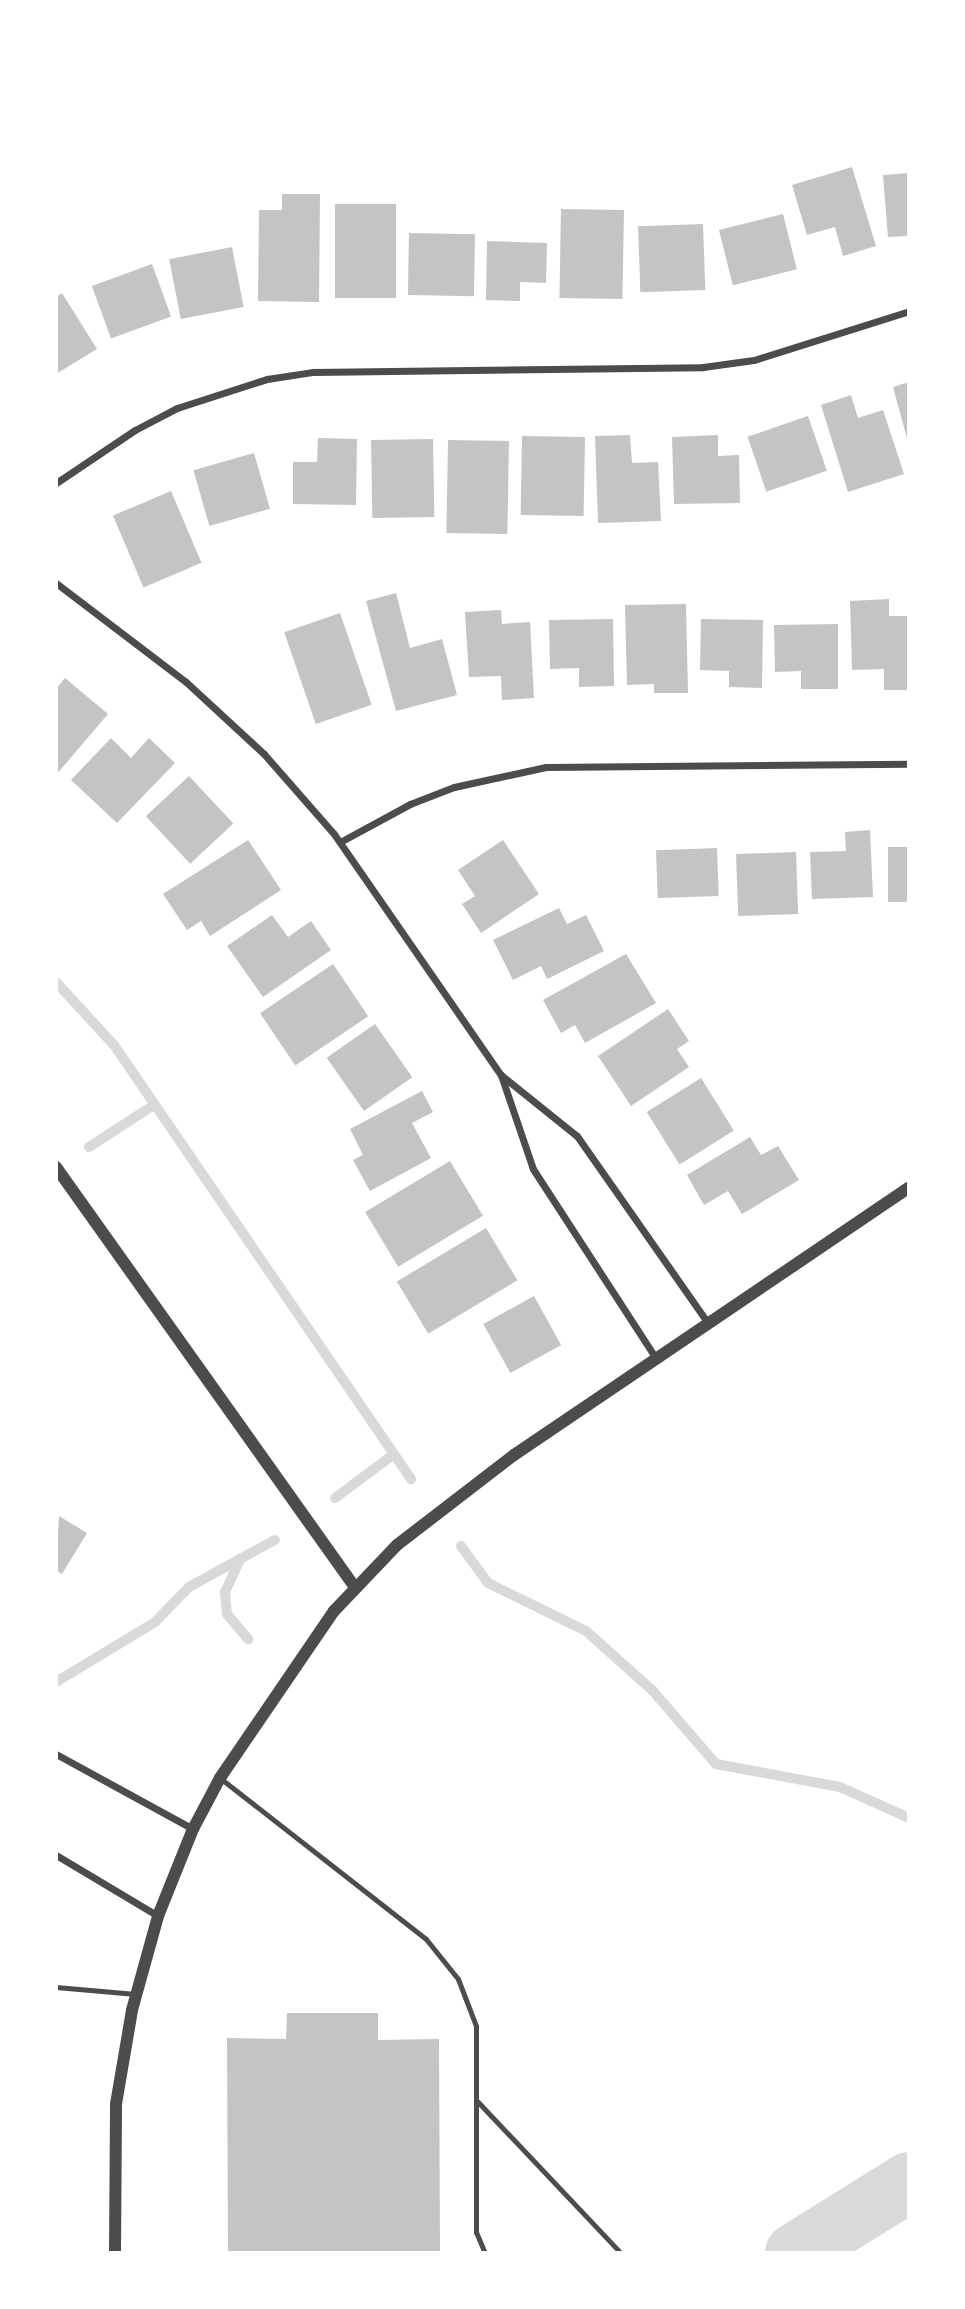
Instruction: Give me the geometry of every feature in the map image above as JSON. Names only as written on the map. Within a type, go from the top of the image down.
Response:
[{"type":"street","points":[[56,483],[135,430],[177,408],[267,379],[313,372],[703,368],[803,346],[909,310]]},
{"type":"street","points":[[56,583],[186,682],[264,754],[340,842],[501,1075],[533,1169],[654,1357]]},
{"type":"street","points":[[340,842],[410,804],[454,787],[546,767],[909,764]]},
{"type":"street","points":[[501,1075],[578,1136],[707,1322]]},
{"type":"street","points":[[56,1167],[354,1586]]},
{"type":"street","points":[[115,2253],[116,2104],[136,1994],[158,1916],[193,1829],[220,1778],[354,1586],[397,1545],[461,1496],[654,1357],[909,1188]]},
{"type":"street","points":[[56,1754],[193,1829]]},
{"type":"street","points":[[56,1855],[158,1916]]},
{"type":"lane","points":[[220,1778],[426,1939],[458,1979],[476,2026],[476,2232],[485,2253]]},
{"type":"lane","points":[[56,1987],[136,1994]]},
{"type":"lane","points":[[478,2102],[621,2253]]},
{"type":"building","points":[[852,167],[876,246],[843,256],[835,227],[807,235],[792,185]]},
{"type":"building","points":[[909,173],[909,236],[888,237],[883,175]]},
{"type":"building","points":[[282,194],[320,194],[319,302],[258,301],[259,210],[282,210]]},
{"type":"building","points":[[335,204],[396,204],[396,298],[335,298]]},
{"type":"building","points":[[561,209],[624,210],[622,299],[559,298]]},
{"type":"building","points":[[783,214],[797,269],[733,285],[719,230]]},
{"type":"building","points":[[703,224],[705,290],[640,292],[638,226]]},
{"type":"building","points":[[409,233],[475,234],[474,296],[408,295]]},
{"type":"building","points":[[487,241],[547,243],[546,283],[520,282],[520,301],[486,300]]},
{"type":"building","points":[[232,247],[244,307],[181,319],[169,259]]},
{"type":"building","points":[[152,264],[171,317],[111,339],[92,286]]},
{"type":"building","points":[[62,293],[97,349],[56,374],[56,297]]},
{"type":"building","points":[[909,382],[909,442],[908,442],[893,387]]},
{"type":"building","points":[[851,395],[858,418],[883,410],[904,474],[848,492],[821,405]]},
{"type":"building","points":[[808,416],[827,471],[766,492],[747,437]]},
{"type":"building","points":[[630,435],[632,463],[658,462],[661,521],[598,523],[595,436]]},
{"type":"building","points":[[718,435],[718,456],[739,455],[740,503],[674,504],[672,437]]},
{"type":"building","points":[[522,436],[585,437],[584,516],[521,515]]},
{"type":"building","points":[[318,438],[357,439],[356,505],[293,504],[293,462],[317,462]]},
{"type":"building","points":[[433,439],[434,517],[372,518],[371,440]]},
{"type":"building","points":[[448,440],[509,441],[507,534],[446,533]]},
{"type":"building","points":[[254,453],[270,509],[209,526],[193,470]]},
{"type":"building","points":[[171,491],[201,563],[143,587],[113,516]]},
{"type":"building","points":[[396,593],[410,648],[442,639],[457,695],[396,711],[366,601]]},
{"type":"building","points":[[889,599],[889,616],[909,616],[909,690],[884,690],[884,669],[852,670],[850,601]]},
{"type":"building","points":[[686,604],[688,693],[654,693],[654,684],[627,685],[625,605]]},
{"type":"building","points":[[501,610],[502,624],[530,622],[534,698],[502,700],[501,676],[469,677],[465,612]]},
{"type":"building","points":[[340,613],[372,705],[316,724],[284,632]]},
{"type":"building","points":[[613,619],[614,686],[579,687],[579,668],[550,669],[549,620]]},
{"type":"building","points":[[701,619],[763,620],[762,688],[729,687],[729,671],[700,670]]},
{"type":"building","points":[[838,624],[838,689],[801,689],[801,671],[775,672],[774,625]]},
{"type":"building","points":[[65,678],[108,714],[56,775],[56,689]]},
{"type":"building","points":[[111,738],[131,758],[149,738],[175,763],[117,823],[71,780]]},
{"type":"building","points":[[189,776],[233,824],[190,864],[146,816]]},
{"type":"building","points":[[870,830],[873,897],[812,899],[810,852],[846,851],[845,832]]},
{"type":"building","points":[[248,840],[281,890],[210,936],[201,921],[187,930],[163,894]]},
{"type":"building","points":[[503,840],[539,894],[481,933],[462,904],[475,896],[458,870]]},
{"type":"building","points":[[888,847],[909,847],[909,902],[888,902]]},
{"type":"building","points":[[717,848],[719,896],[658,898],[656,850]]},
{"type":"building","points":[[796,852],[798,914],[738,916],[736,854]]},
{"type":"building","points":[[559,908],[567,924],[586,915],[604,951],[547,979],[541,966],[513,980],[493,940]]},
{"type":"building","points":[[272,915],[288,937],[311,921],[331,950],[263,997],[227,946]]},
{"type":"building","points":[[626,954],[656,1003],[585,1043],[575,1025],[561,1033],[543,1000]]},
{"type":"building","points":[[333,964],[368,1016],[295,1065],[260,1013]]},
{"type":"building","points":[[668,1009],[689,1041],[677,1049],[689,1067],[631,1106],[598,1056]]},
{"type":"building","points":[[375,1024],[412,1077],[364,1111],[327,1058]]},
{"type":"building","points":[[701,1078],[734,1131],[680,1164],[647,1112]]},
{"type":"building","points":[[422,1091],[433,1112],[412,1123],[431,1158],[370,1191],[353,1160],[363,1155],[350,1129]]},
{"type":"building","points":[[750,1137],[761,1155],[778,1146],[799,1180],[742,1214],[728,1191],[704,1205],[687,1175]]},
{"type":"building","points":[[450,1161],[483,1216],[398,1267],[365,1212]]},
{"type":"building","points":[[486,1228],[517,1280],[428,1334],[397,1282]]},
{"type":"building","points":[[534,1296],[561,1345],[510,1373],[483,1324]]},
{"type":"building","points":[[59,1516],[87,1533],[62,1574],[56,1570]]},
{"type":"building","points":[[287,2013],[378,2013],[378,2040],[439,2039],[440,2253],[228,2253],[227,2038],[286,2039]]},
{"type":"waterway","points":[[56,982],[114,1045],[411,1479]]},
{"type":"waterway","points":[[89,1147],[154,1105]]},
{"type":"waterway","points":[[335,1498],[393,1455]]},
{"type":"waterway","points":[[56,1682],[155,1622],[189,1587],[275,1540]]},
{"type":"waterway","points":[[461,1546],[488,1583],[586,1631],[653,1691],[716,1764],[840,1787],[909,1818]]},
{"type":"waterway","points":[[239,1562],[225,1592],[227,1614],[248,1639]]},
{"type":"waterway","points":[[795,2253],[909,2182]]}]
